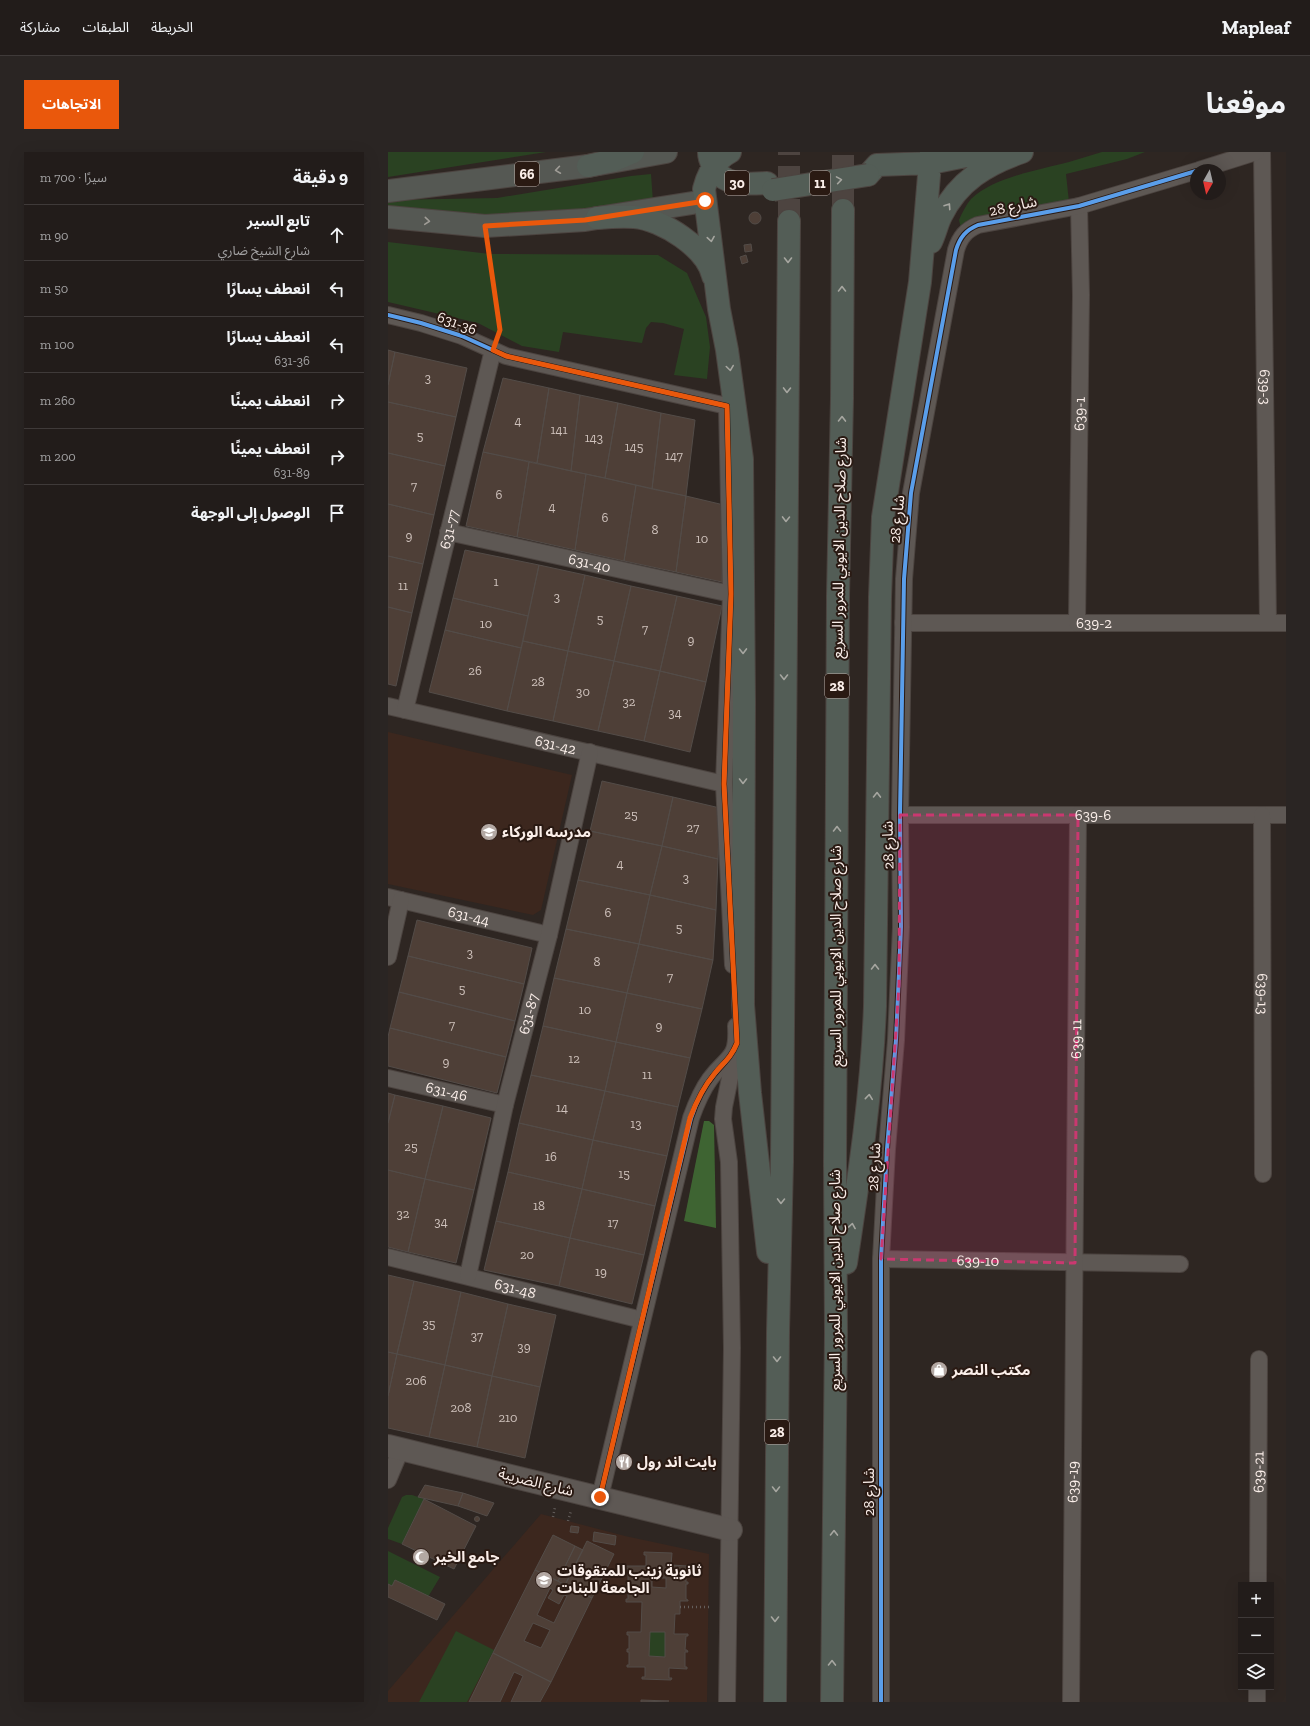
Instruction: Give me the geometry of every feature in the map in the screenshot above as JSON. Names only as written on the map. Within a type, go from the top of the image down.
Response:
[{"type":"highway","points":[[588,166],[614,160],[633,152]]},
{"type":"highway","points":[[719,309],[705,195],[710,158],[722,157],[730,152]]},
{"type":"highway","points":[[872,170],[913,152]]},
{"type":"highway","name":"11","points":[[705,195],[770,187],[872,170],[931,158],[986,152]]},
{"type":"highway","points":[[920,282],[941,216],[960,188],[980,170],[1022,152]]},
{"type":"highway","name":"30","points":[[710,158],[721,177],[733,182],[770,187]]},
{"type":"highway","points":[[836,1334],[861,1162],[873,1057],[875,1006],[880,597],[883,517],[920,282],[931,158]]},
{"type":"highway","name":"شارع صلاح الدين الايوبي للمرور السريع","points":[[832,1702],[836,1334],[835,1146],[838,604],[842,398],[843,210]]},
{"type":"highway","points":[[597,218],[635,217],[661,225],[685,239],[704,259],[711,270],[729,358],[742,459],[744,702],[742,1005],[750,1093],[778,1332]]},
{"type":"highway","name":"28","points":[[775,1702],[778,1332],[782,1154],[789,220]]},
{"type":"main road","name":"66","points":[[388,191],[588,166],[666,152]]},
{"type":"main road","points":[[388,217],[485,226],[597,218],[705,195]]},
{"type":"street","points":[[1218,164],[1256,152]]},
{"type":"street","name":"639-3","points":[[1262,152],[1268,622]]},
{"type":"street","name":"شارع 28","points":[[880,1702],[881,1259],[887,1141],[899,984],[901,927],[900,814],[906,536],[911,493],[958,244],[966,232],[978,225],[1079,206],[1190,173]]},
{"type":"street","name":"639-1","points":[[1077,623],[1081,295],[1079,206]]},
{"type":"street","name":"631-36","points":[[388,315],[462,336],[506,356],[727,406],[731,594]]},
{"type":"street","name":"631-77","points":[[405,710],[493,350]]},
{"type":"street","name":"631-40","points":[[448,532],[731,594]]},
{"type":"street","points":[[600,1497],[690,1118],[705,1087],[715,1072],[728,1061],[737,1043],[724,784],[731,594]]},
{"type":"street","name":"639-2","points":[[903,623],[1286,622]]},
{"type":"street","name":"631-42","points":[[388,706],[724,784]]},
{"type":"street","name":"631-87","points":[[468,1276],[505,1105],[549,935],[590,752]]},
{"type":"street","name":"639-6","points":[[900,814],[1286,815]]},
{"type":"street","name":"639-11","points":[[1075,1263],[1078,815]]},
{"type":"street","name":"639-13","points":[[1262,815],[1263,1174]]},
{"type":"street","points":[[388,957],[395,899]]},
{"type":"street","name":"631-44","points":[[395,899],[549,935]]},
{"type":"street","points":[[728,1702],[732,1348],[730,1193],[728,1148],[723,1119],[724,1107],[741,1026],[742,1005]]},
{"type":"street","name":"631-46","points":[[388,1078],[505,1105]]},
{"type":"street","name":"631-48","points":[[388,1257],[642,1320]]},
{"type":"street","name":"639-10","points":[[881,1259],[1180,1264]]},
{"type":"street","name":"639-19","points":[[1071,1702],[1075,1263]]},
{"type":"street","name":"639-21","points":[[1258,1582],[1259,1359]]},
{"type":"street","points":[[388,1480],[395,1448]]},
{"type":"street","name":"شارع الضريبة","points":[[395,1448],[731,1530]]},
{"type":"street","points":[[1257,1690],[1257,1702]]},
{"type":"path","points":[[485,226],[500,330],[493,350]]},
{"type":"path","points":[[553,1517],[555,1507]]},
{"type":"path","points":[[568,1521],[571,1511]]},
{"type":"path","points":[[680,1607],[729,1607]]},
{"type":"highlighted area","points":[[900,815],[1078,815],[1075,1263],[881,1259],[899,984]]},
{"type":"shaded area","name":"مدرسه الوركاء","points":[[388,732],[572,775],[541,910],[533,915],[388,884]]},
{"type":"shaded area","points":[[541,1514],[625,1536],[709,1554],[707,1702],[388,1702],[388,1691]]},
{"type":"green space","points":[[388,152],[546,152],[388,177]]},
{"type":"green space","points":[[1102,152],[1145,152],[1127,159],[1066,174],[1069,202],[961,228],[959,220],[969,201],[981,191],[992,185],[1017,175]]},
{"type":"green space","points":[[651,174],[653,202],[611,209],[496,215],[388,207],[388,200],[497,198]]},
{"type":"green space","points":[[388,242],[490,254],[658,255],[687,273],[706,317],[710,347],[707,379],[674,375],[684,329],[663,323],[651,322],[646,328],[642,343],[563,332],[559,352],[522,346],[478,323],[388,302]]},
{"type":"green space","points":[[704,1121],[709,1121],[714,1125],[716,1228],[684,1221]]},
{"type":"green space","points":[[412,1495],[424,1499],[402,1544],[388,1539],[388,1528],[402,1497]]},
{"type":"green space","points":[[388,1551],[440,1577],[428,1597],[395,1581],[392,1586],[388,1584]]},
{"type":"green space","points":[[456,1631],[494,1650],[467,1702],[419,1702]]},
{"type":"green space","points":[[650,1632],[665,1632],[665,1657],[649,1656]]},
{"type":"building","points":[[755,212],[759,214],[761,218],[759,222],[755,224],[751,222],[749,218],[751,214]]},
{"type":"building","points":[[751,244],[752,251],[745,252],[744,245]]},
{"type":"building","points":[[746,255],[748,262],[742,264],[740,257]]},
{"type":"building","points":[[388,350],[395,352],[388,385]]},
{"type":"building","points":[[395,352],[467,368],[456,417],[388,402],[388,385]]},
{"type":"building","points":[[503,378],[549,388],[537,463],[483,452]]},
{"type":"building","points":[[549,388],[580,395],[571,471],[537,463]]},
{"type":"building","points":[[580,395],[618,403],[605,478],[571,471]]},
{"type":"building","points":[[388,402],[456,417],[445,466],[388,453]]},
{"type":"building","points":[[618,403],[661,413],[652,489],[605,478]]},
{"type":"building","points":[[661,413],[695,420],[686,496],[652,489]]},
{"type":"building","points":[[483,452],[529,462],[517,537],[466,526]]},
{"type":"building","points":[[388,453],[445,466],[434,515],[388,504]]},
{"type":"building","points":[[529,462],[586,474],[575,550],[517,537]]},
{"type":"building","points":[[586,474],[636,485],[624,561],[575,550]]},
{"type":"building","points":[[636,485],[686,496],[676,572],[624,561]]},
{"type":"building","points":[[686,496],[724,505],[722,582],[676,572]]},
{"type":"building","points":[[388,504],[434,515],[423,564],[388,556]]},
{"type":"building","points":[[465,550],[539,565],[528,616],[453,598]]},
{"type":"building","points":[[388,556],[423,564],[412,613],[388,607]]},
{"type":"building","points":[[539,565],[585,575],[568,651],[523,641]]},
{"type":"building","points":[[585,575],[631,586],[614,661],[568,651]]},
{"type":"building","points":[[631,586],[677,596],[660,671],[614,661]]},
{"type":"building","points":[[677,596],[722,606],[706,682],[660,671]]},
{"type":"building","points":[[453,598],[528,616],[521,648],[445,630]]},
{"type":"building","points":[[388,607],[412,613],[396,686],[388,684]]},
{"type":"building","points":[[445,630],[521,648],[507,711],[429,692]]},
{"type":"building","points":[[523,641],[568,651],[553,721],[507,711]]},
{"type":"building","points":[[568,651],[614,661],[598,731],[553,721]]},
{"type":"building","points":[[614,661],[660,671],[644,741],[598,731]]},
{"type":"building","points":[[660,671],[706,682],[690,752],[644,741]]},
{"type":"building","points":[[602,781],[673,797],[662,846],[590,831]]},
{"type":"building","points":[[673,797],[720,808],[718,859],[662,846]]},
{"type":"building","points":[[590,831],[662,846],[650,895],[578,880]]},
{"type":"building","points":[[662,846],[718,859],[716,910],[650,895]]},
{"type":"building","points":[[578,880],[650,895],[639,944],[566,929]]},
{"type":"building","points":[[650,895],[716,910],[713,960],[639,944]]},
{"type":"building","points":[[417,920],[532,948],[524,984],[408,956]]},
{"type":"building","points":[[566,929],[639,944],[627,993],[554,978]]},
{"type":"building","points":[[639,944],[713,960],[702,1009],[627,993]]},
{"type":"building","points":[[408,956],[524,984],[515,1021],[399,992]]},
{"type":"building","points":[[554,978],[627,993],[616,1042],[543,1026]]},
{"type":"building","points":[[399,992],[515,1021],[506,1057],[390,1028]]},
{"type":"building","points":[[627,993],[702,1009],[690,1058],[616,1042]]},
{"type":"building","points":[[543,1026],[616,1042],[605,1091],[531,1075]]},
{"type":"building","points":[[390,1028],[506,1057],[497,1093],[388,1066],[388,1037]]},
{"type":"building","points":[[616,1042],[690,1058],[678,1107],[605,1091]]},
{"type":"building","points":[[531,1075],[605,1091],[593,1140],[519,1123]]},
{"type":"building","points":[[605,1091],[678,1107],[667,1156],[593,1140]]},
{"type":"building","points":[[388,1093],[395,1095],[388,1123]]},
{"type":"building","points":[[395,1095],[443,1106],[425,1179],[388,1170],[388,1123]]},
{"type":"building","points":[[443,1106],[491,1118],[474,1190],[425,1179]]},
{"type":"building","points":[[519,1123],[593,1140],[582,1189],[508,1172]]},
{"type":"building","points":[[593,1140],[667,1156],[655,1206],[582,1189]]},
{"type":"building","points":[[388,1170],[425,1179],[408,1252],[388,1247]]},
{"type":"building","points":[[508,1172],[582,1189],[570,1238],[496,1221]]},
{"type":"building","points":[[425,1179],[474,1190],[456,1263],[408,1252]]},
{"type":"building","points":[[582,1189],[655,1206],[644,1255],[570,1238]]},
{"type":"building","points":[[496,1221],[570,1238],[559,1286],[484,1270]]},
{"type":"building","points":[[570,1238],[644,1255],[632,1304],[559,1286]]},
{"type":"building","points":[[388,1275],[414,1281],[397,1354],[388,1352]]},
{"type":"building","points":[[414,1281],[461,1292],[445,1365],[397,1354]]},
{"type":"building","points":[[461,1292],[508,1304],[492,1376],[445,1365]]},
{"type":"building","points":[[508,1304],[556,1315],[540,1387],[492,1376]]},
{"type":"building","points":[[388,1352],[397,1354],[388,1396]]},
{"type":"building","points":[[397,1354],[445,1365],[429,1437],[388,1428],[388,1396]]},
{"type":"building","points":[[445,1365],[492,1376],[477,1447],[429,1437]]},
{"type":"building","points":[[492,1376],[540,1387],[525,1458],[477,1447]]},
{"type":"building","points":[[425,1485],[463,1493],[458,1506],[418,1497]]},
{"type":"building","points":[[463,1493],[494,1503],[487,1516],[458,1506]]},
{"type":"building","points":[[424,1499],[476,1526],[454,1569],[402,1544]]},
{"type":"building","points":[[477,1516],[480,1519],[477,1522],[474,1519]]},
{"type":"building","points":[[571,1526],[579,1527],[578,1533],[570,1532]]},
{"type":"building","points":[[594,1532],[616,1536],[615,1545],[593,1541]]},
{"type":"building","points":[[553,1535],[575,1546],[558,1581],[535,1570]]},
{"type":"building","points":[[587,1541],[614,1554],[592,1598],[565,1585]]},
{"type":"building","points":[[575,1546],[583,1550],[565,1585],[558,1581]]},
{"type":"building","points":[[644,1552],[672,1553],[671,1565],[688,1566],[689,1568],[686,1568],[686,1582],[688,1582],[688,1584],[686,1584],[686,1599],[688,1601],[680,1601],[680,1614],[675,1614],[674,1634],[688,1634],[688,1636],[686,1636],[685,1650],[688,1652],[685,1652],[685,1667],[687,1667],[687,1669],[669,1668],[669,1678],[672,1678],[671,1680],[642,1679],[642,1677],[645,1677],[645,1667],[627,1667],[627,1665],[629,1665],[629,1652],[627,1652],[627,1649],[629,1649],[629,1635],[627,1635],[627,1632],[641,1632],[642,1602],[626,1602],[626,1599],[628,1599],[628,1586],[626,1586],[626,1584],[628,1584],[628,1569],[626,1569],[626,1566],[646,1566],[646,1555],[644,1555]],"holes":[[[652,1578],[666,1578],[666,1588],[652,1587]],[[650,1632],[665,1632],[665,1657],[649,1656]]]},
{"type":"building","points":[[535,1570],[592,1598],[551,1682],[493,1653]],"holes":[[[550,1588],[553,1590],[548,1598],[559,1604],[564,1595],[567,1596],[554,1623],[537,1615]],[[533,1623],[550,1630],[541,1648],[524,1641]]]},
{"type":"building","points":[[395,1580],[445,1604],[437,1620],[388,1597],[388,1584],[392,1586]]},
{"type":"building","points":[[493,1653],[551,1682],[540,1702],[511,1702],[523,1676],[514,1672],[500,1702],[469,1702]]},
{"type":"building","points":[[641,1700],[668,1701],[669,1701],[641,1702]]},
{"type":"tunnel","points":[[789,152],[789,221]]},
{"type":"tunnel","points":[[843,152],[843,210]]},
{"type":"cycle path","points":[[881,1702],[881,1259],[887,1149],[896,1040],[901,927],[900,815],[904,579],[911,493],[956,250],[959,241],[964,234],[978,225],[1079,206],[1190,173]]},
{"type":"cycle path","points":[[388,315],[421,323],[462,336],[506,356],[727,406],[731,594],[724,784],[737,1043],[729,1057],[706,1086],[691,1118],[600,1497]]},
{"type":"place","name":"مدرسه الوركاء","points":[[489,832]]},
{"type":"place","name":"مكتب النصر","points":[[939,1370]]},
{"type":"place","name":"بايت اند رول","points":[[624,1462]]},
{"type":"place","name":"جامع الخير","points":[[421,1557]]},
{"type":"place","name":"ثانوية زينب للمتقوقات الجامعة للبنات","points":[[544,1580]]},
{"type":"route","points":[[600,1497],[690,1118],[705,1087],[715,1072],[732,1056],[737,1043],[724,784],[731,594],[727,406],[506,356],[493,350],[500,330],[485,226],[585,220],[705,201]]}]
